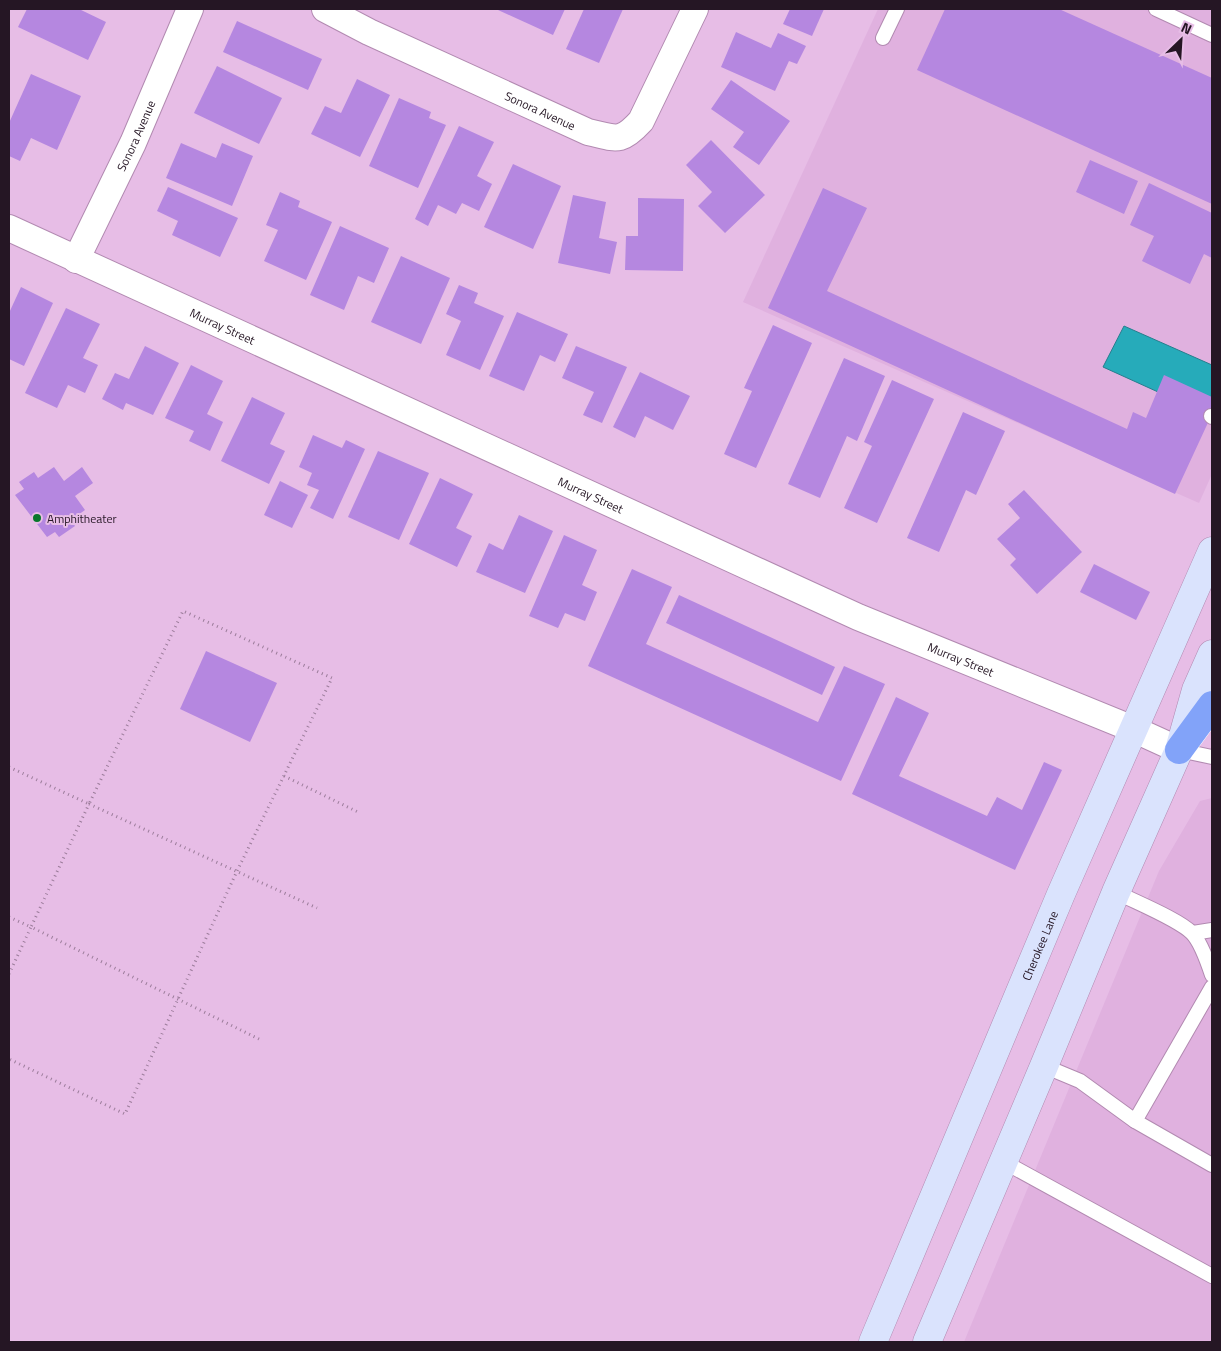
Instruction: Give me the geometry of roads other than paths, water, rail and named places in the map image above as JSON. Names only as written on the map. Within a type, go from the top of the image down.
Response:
[{"type":"highway","points":[[1179,750],[1212,704]]},
{"type":"main road","name":"Cherokee Lane","points":[[872,1342],[1061,894],[1212,551]]},
{"type":"main road","points":[[927,1342],[1116,892],[1179,750],[1196,690],[1212,654]]},
{"type":"street","name":"Sonora Avenue","points":[[76,260],[133,143],[190,9]]},
{"type":"street","name":"Sonora Avenue","points":[[325,9],[369,32],[588,132],[619,138],[629,134],[642,121],[695,9]]},
{"type":"street","name":"Murray Street","points":[[9,228],[858,616],[1133,729],[1179,750]]},
{"type":"lane","points":[[884,38],[897,9]]},
{"type":"lane","points":[[1156,9],[1212,34]]},
{"type":"lane","points":[[1179,750],[1212,757]]},
{"type":"lane","points":[[1116,892],[1193,933],[1207,958],[1212,975]]},
{"type":"lane","points":[[1193,933],[1212,930]]},
{"type":"lane","points":[[1135,1122],[1212,987]]},
{"type":"lane","points":[[1044,1066],[1080,1081],[1135,1122],[1212,1165]]},
{"type":"lane","points":[[1004,1162],[1212,1276]]},
{"type":"place","name":"Amphitheater","points":[[37,518]]}]
